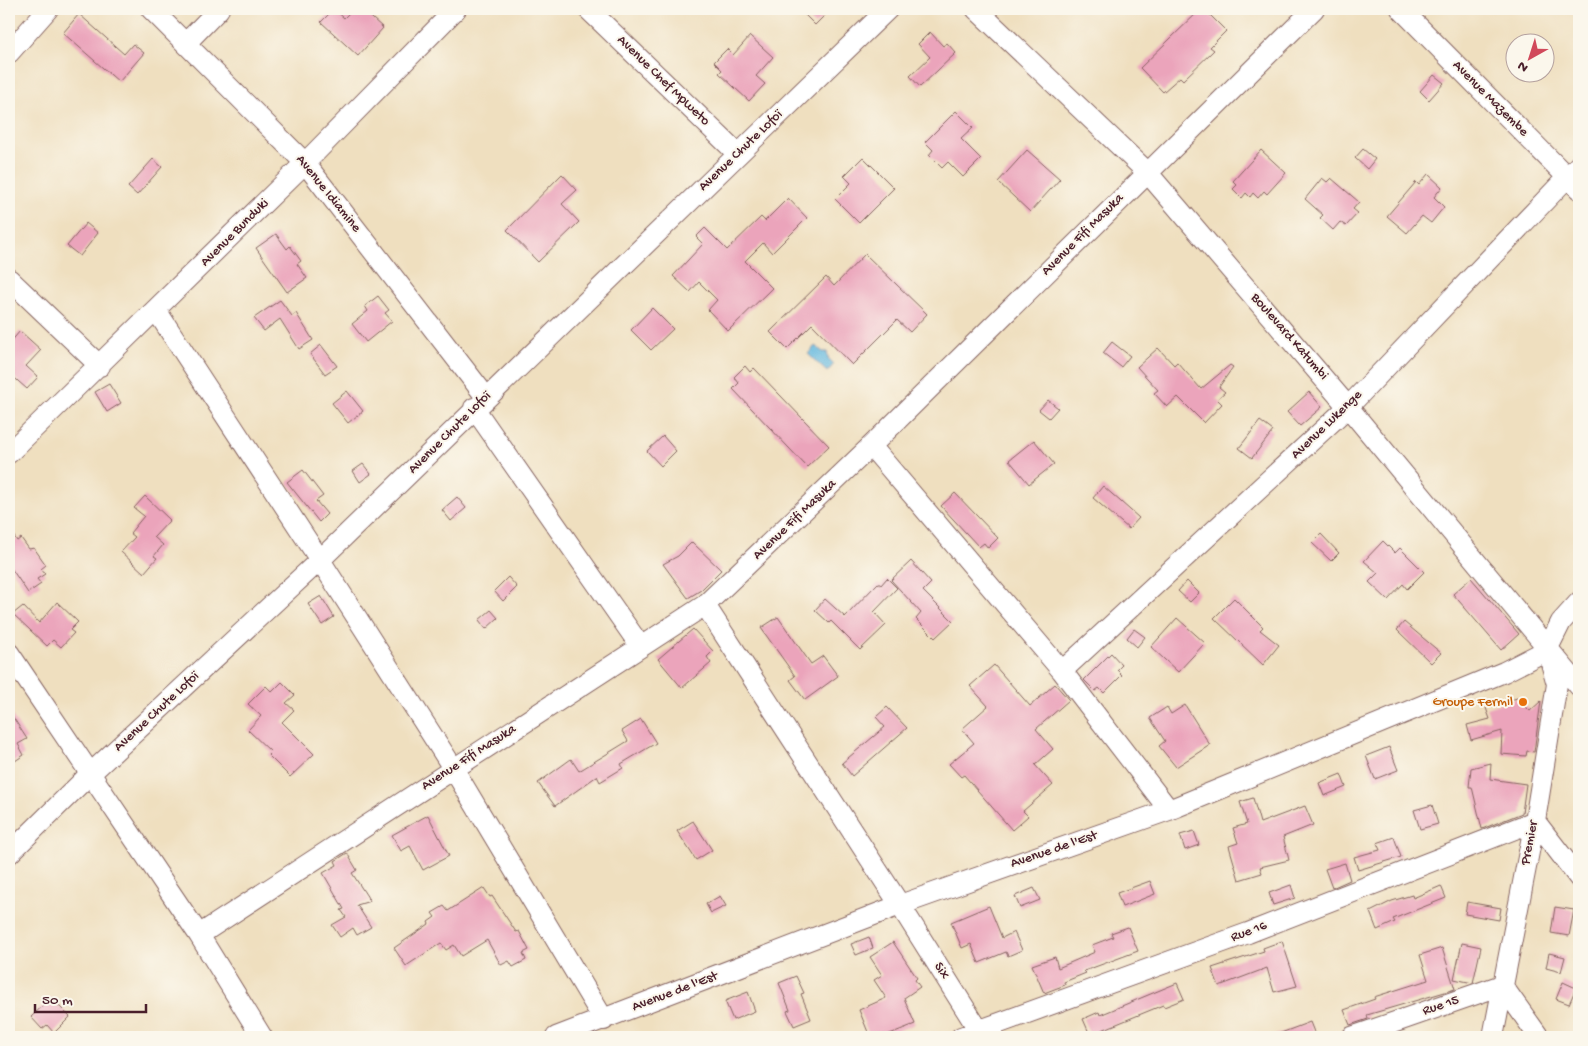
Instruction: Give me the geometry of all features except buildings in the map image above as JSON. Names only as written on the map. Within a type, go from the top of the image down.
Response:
[{"type":"street","points":[[9,53],[48,9]]},
{"type":"street","name":"Avenue Idiamine","points":[[151,9],[306,163],[480,403],[641,646]]},
{"type":"street","points":[[186,44],[219,9]]},
{"type":"street","name":"Avenue Bunduki","points":[[9,453],[306,163],[456,9]]},
{"type":"street","name":"Avenue Chef Mpweto","points":[[588,9],[738,154]]},
{"type":"street","name":"Avenue Chute Lofoï","points":[[9,854],[90,774],[320,560],[888,9]]},
{"type":"street","name":"Boulevard Katumbi","points":[[976,9],[1147,172],[1348,406],[1547,650],[1579,686]]},
{"type":"street","name":"Avenue Fifi Masuka","points":[[199,935],[705,605],[872,446],[1147,172],[1314,9]]},
{"type":"street","name":"Avenue Mazembe","points":[[1401,9],[1575,177]]},
{"type":"street","name":"Avenue Lukenge","points":[[1062,671],[1348,406],[1575,177]]},
{"type":"street","points":[[9,279],[100,366]]},
{"type":"street","points":[[156,310],[320,560],[453,768],[604,1020]]},
{"type":"street","points":[[872,446],[1062,671],[1169,810]]},
{"type":"street","points":[[1547,650],[1561,622],[1579,602]]},
{"type":"street","name":"Six","points":[[705,605],[900,904],[974,1035]]},
{"type":"street","name":"Avenue de l'Est","points":[[556,1037],[900,904],[1169,810],[1504,672],[1547,650]]},
{"type":"street","name":"Premier","points":[[1493,1037],[1535,821],[1557,684],[1547,650]]},
{"type":"street","points":[[9,653],[199,935],[262,1037]]},
{"type":"street","points":[[1535,821],[1579,878]]},
{"type":"street","name":"Rue 16","points":[[974,1035],[1535,821]]},
{"type":"street","points":[[1502,985],[1540,1037]]},
{"type":"street","name":"Rue 15","points":[[1352,1037],[1502,985]]},
{"type":"water","points":[[815,346],[823,352],[827,352],[828,358],[834,364],[827,372],[808,354]]},
{"type":"place","name":"Groupe Fermil","points":[[1523,702]]}]
